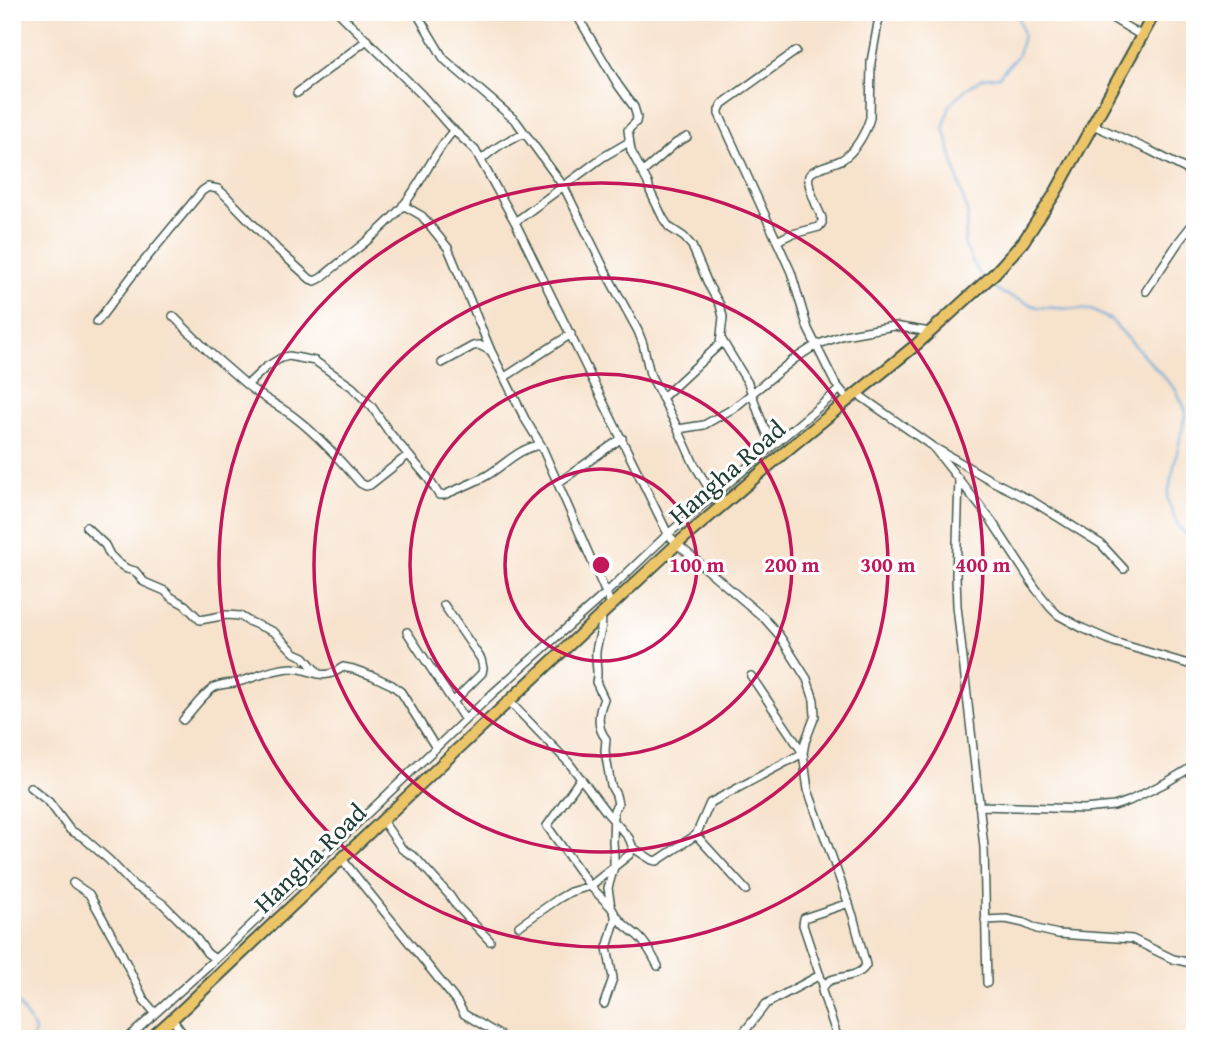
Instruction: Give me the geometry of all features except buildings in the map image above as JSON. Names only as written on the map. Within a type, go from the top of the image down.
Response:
[{"type":"highway","name":"Hangha Road","points":[[150,1039],[677,544],[930,332],[995,273],[1023,242],[1054,195],[1155,12]]},
{"type":"street","points":[[338,12],[475,150],[515,222],[668,534],[764,618],[779,635],[807,679],[814,700],[815,716],[803,753],[808,790],[849,903],[866,965],[863,971],[855,975],[827,981],[823,985]]},
{"type":"street","points":[[416,12],[444,59],[516,121],[564,187],[638,331],[650,374],[694,464],[721,507]]},
{"type":"street","points":[[575,12],[634,107],[636,122],[628,130],[631,151],[669,227],[684,237],[698,257],[722,311],[722,340],[748,383],[772,445]]},
{"type":"street","points":[[777,241],[819,227],[822,218],[809,176],[845,158],[867,126],[870,118],[871,62],[880,12]]},
{"type":"street","points":[[1102,12],[1142,36]]},
{"type":"street","points":[[298,93],[367,40]]},
{"type":"street","points":[[796,51],[722,104],[719,110],[721,121],[796,286],[808,329],[839,390],[992,481],[1034,502],[1101,544],[1124,569]]},
{"type":"street","points":[[1093,125],[1195,174]]},
{"type":"street","points":[[97,322],[143,262],[208,187],[218,189],[276,249],[310,279],[315,281],[321,278],[355,251],[403,205],[453,130]]},
{"type":"street","points":[[481,160],[499,145],[525,134]]},
{"type":"street","points":[[642,173],[676,143],[687,137]]},
{"type":"street","points":[[515,222],[603,157],[629,142]]},
{"type":"street","points":[[403,205],[422,216],[447,248],[491,351],[541,445],[612,607]]},
{"type":"street","points":[[1146,291],[1195,221]]},
{"type":"street","points":[[173,316],[247,385],[295,418],[328,447],[360,483],[370,485],[408,455]]},
{"type":"street","points":[[678,429],[704,425],[734,408],[804,351],[816,345],[844,335],[894,326],[930,332]]},
{"type":"street","points":[[505,377],[570,334]]},
{"type":"street","points":[[662,398],[716,349],[722,340]]},
{"type":"street","points":[[442,363],[473,346],[479,345],[491,351]]},
{"type":"street","points":[[247,385],[281,358],[289,356],[315,361],[352,387],[372,407],[439,495],[488,475],[514,455],[541,445]]},
{"type":"street","points":[[127,1039],[215,959],[465,720],[668,534],[839,390]]},
{"type":"street","points":[[558,483],[622,438]]},
{"type":"street","points":[[933,447],[991,520],[1036,589],[1058,615],[1114,642],[1195,666]]},
{"type":"street","points":[[959,479],[957,606],[984,858],[988,983]]},
{"type":"street","points":[[86,527],[105,545],[118,564],[135,571],[144,582],[165,591],[200,620],[227,615],[240,616],[274,632],[295,653],[304,657],[320,675]]},
{"type":"street","points":[[444,605],[481,659],[484,668],[453,702]]},
{"type":"street","points":[[601,617],[596,651],[596,682],[604,699],[600,706],[598,724],[606,739],[605,751],[618,804],[614,810],[614,867],[608,888],[615,921],[607,948],[613,978],[604,1004]]},
{"type":"street","points":[[407,632],[465,720]]},
{"type":"street","points":[[183,720],[215,686],[261,676],[276,669],[294,668],[320,675],[335,673],[343,667],[392,685],[401,692],[436,748]]},
{"type":"street","points":[[751,676],[803,753]]},
{"type":"street","points":[[509,701],[581,778],[629,838],[633,848],[657,861],[696,835],[709,803],[803,753]]},
{"type":"street","points":[[979,806],[1084,809],[1114,806],[1167,782],[1195,765]]},
{"type":"street","points":[[581,778],[548,826],[590,886],[620,921],[646,945],[657,966]]},
{"type":"street","points":[[30,787],[49,802],[71,830],[109,860],[133,885],[163,904],[215,959]]},
{"type":"street","points":[[382,821],[402,849],[416,858],[490,941]]},
{"type":"street","points":[[696,835],[746,890]]},
{"type":"street","points":[[519,926],[570,892],[590,886],[629,855],[633,848]]},
{"type":"street","points":[[342,859],[464,1014],[506,1039]]},
{"type":"street","points":[[73,883],[89,894],[144,1000],[155,1013]]},
{"type":"street","points":[[838,1039],[803,925],[804,918],[849,903]]},
{"type":"street","points":[[985,920],[1006,919],[1058,934],[1132,939],[1174,959],[1195,964]]},
{"type":"street","points":[[741,1035],[766,1004],[820,975]]},
{"type":"street","points":[[172,1019],[187,1039]]},
{"type":"waterway","points":[[984,278],[964,244],[968,216],[944,127],[950,104],[983,78],[999,76],[1018,55],[1023,35],[1017,12]]},
{"type":"waterway","points":[[991,284],[1002,293],[1037,307],[1091,310],[1111,320],[1176,390],[1186,411],[1167,499],[1178,526],[1195,544]]},
{"type":"waterway","points":[[12,1000],[15,999],[35,1030],[33,1039]]}]
